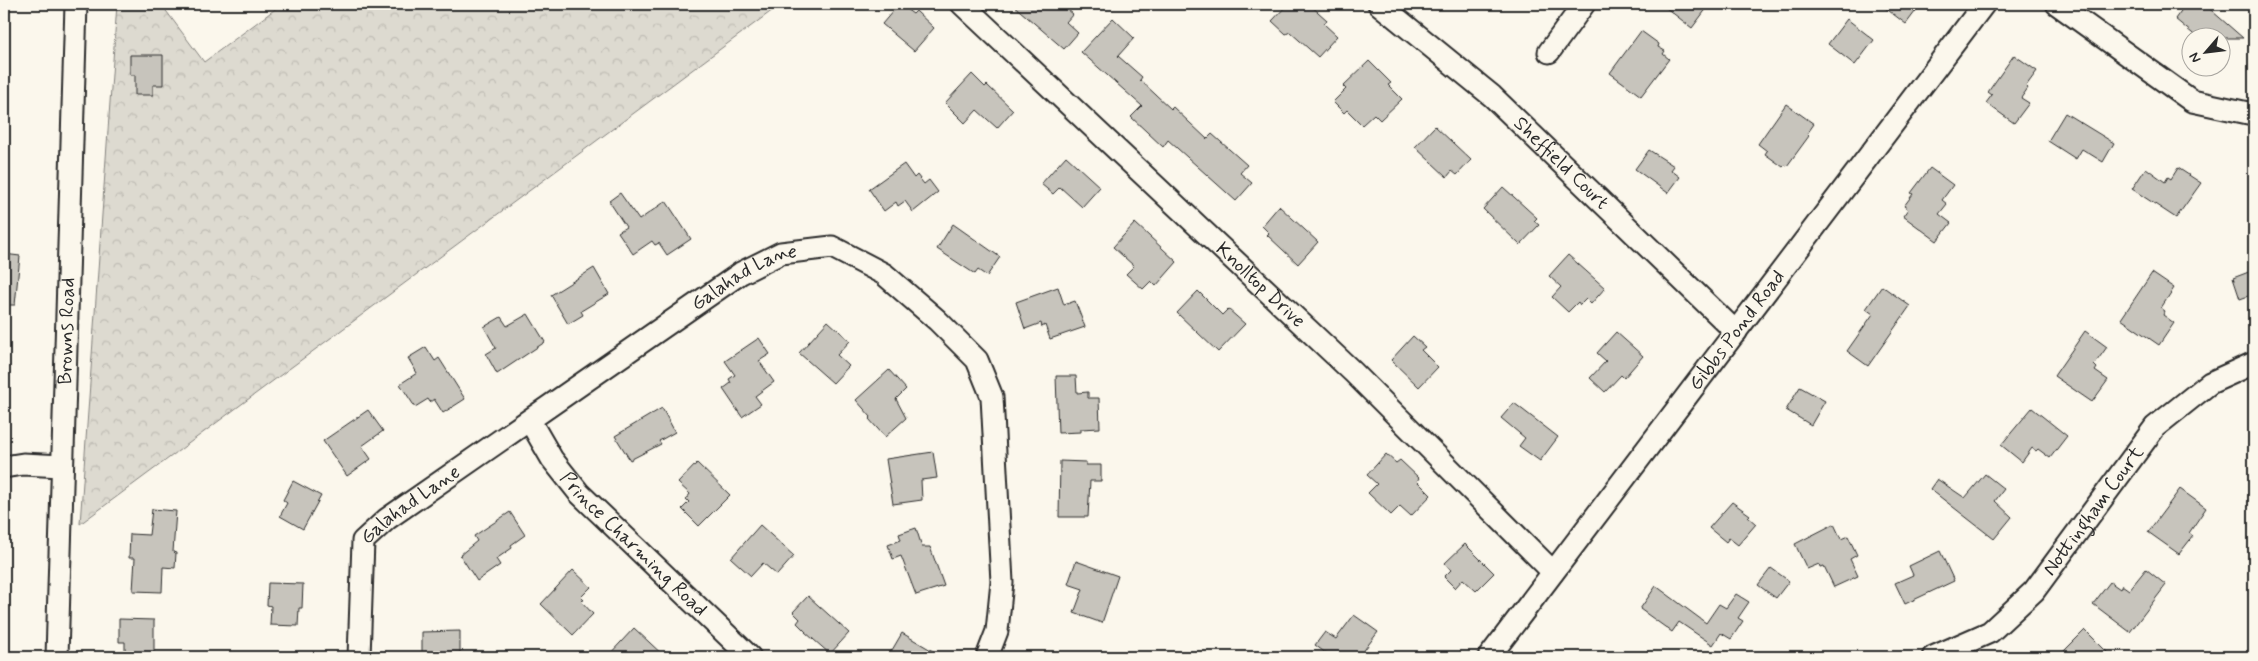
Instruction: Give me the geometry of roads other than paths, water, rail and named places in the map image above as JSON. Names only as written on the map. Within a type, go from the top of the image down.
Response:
[{"type":"street","name":"Browns Road","points":[[56,657],[76,4]]},
{"type":"street","name":"Knolltop Drive","points":[[962,4],[1353,372],[1553,572]]},
{"type":"street","name":"Sheffield Court","points":[[1380,4],[1492,96],[1736,332]]},
{"type":"street","points":[[1549,52],[1584,4]]},
{"type":"street","name":"Gibbs Pond Road","points":[[1489,657],[1984,4]]},
{"type":"street","points":[[2057,4],[2192,101],[2248,113],[2254,111]]},
{"type":"street","name":"Galahad Lane","points":[[359,657],[363,540],[387,519],[741,273],[781,254],[832,247],[884,274],[936,320],[977,360],[992,397],[1002,582],[997,631],[988,657]]},
{"type":"street","name":"Nottingham Court","points":[[1934,657],[1990,632],[2034,591],[2155,427],[2210,383],[2254,363]]},
{"type":"street","name":"Prince Charming Road","points":[[530,420],[552,459],[579,493],[750,657]]},
{"type":"street","points":[[4,467],[23,464],[62,466]]}]
